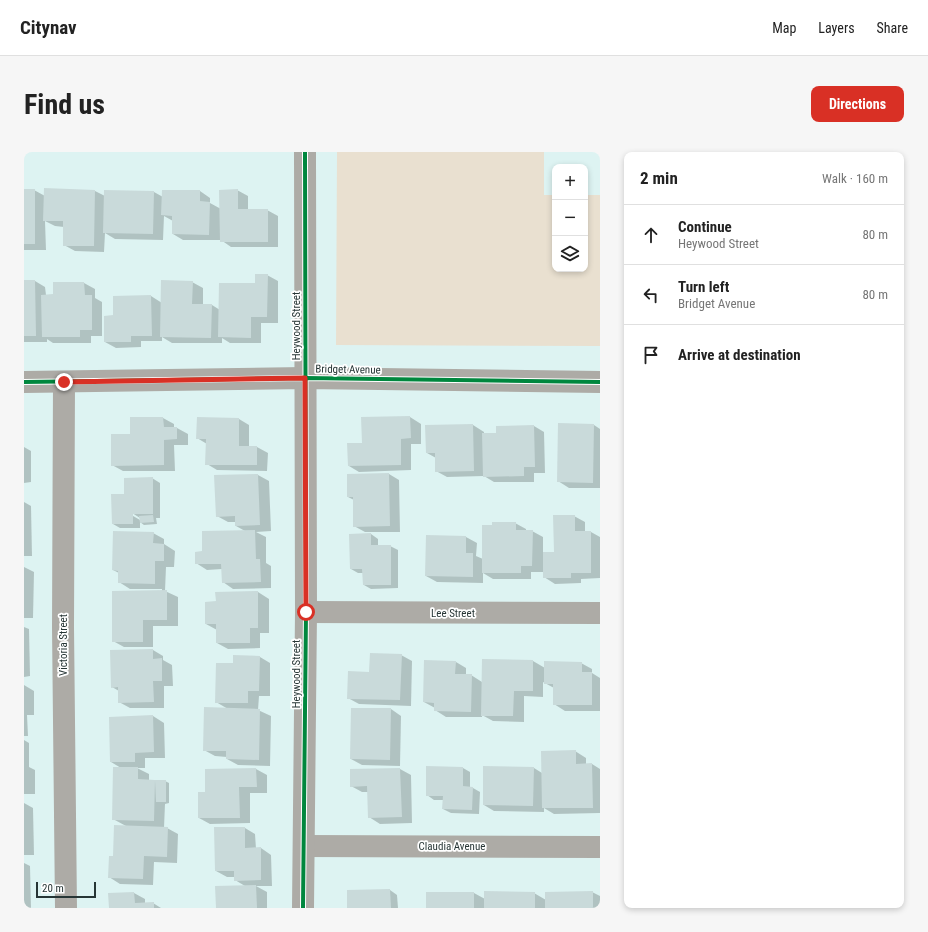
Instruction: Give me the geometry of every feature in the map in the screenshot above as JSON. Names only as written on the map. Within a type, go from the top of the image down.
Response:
[{"type":"street","name":"Heywood Street","points":[[303,908],[306,612],[305,152]]},
{"type":"street","name":"Bridget Avenue","points":[[24,382],[305,378],[600,382]]},
{"type":"street","name":"Victoria Street","points":[[64,382],[63,628],[66,908]]},
{"type":"street","name":"Lee Street","points":[[306,612],[600,613]]},
{"type":"street","name":"Claudia Avenue","points":[[304,846],[600,847]]},
{"type":"shaded area","points":[[337,152],[544,152],[544,195],[552,195],[552,272],[588,272],[588,195],[600,195],[600,346],[336,345]]},
{"type":"building","points":[[44,188],[95,190],[94,246],[63,246],[63,221],[43,221]]},
{"type":"building","points":[[24,189],[35,189],[35,244],[24,244]]},
{"type":"building","points":[[238,189],[238,209],[268,209],[268,242],[220,242],[219,190]]},
{"type":"building","points":[[104,190],[154,191],[153,234],[103,233]]},
{"type":"building","points":[[162,190],[200,190],[200,201],[210,202],[209,235],[172,234],[172,216],[161,215]]},
{"type":"building","points":[[255,274],[268,274],[267,317],[251,317],[251,338],[218,337],[219,283],[255,283]]},
{"type":"building","points":[[24,280],[35,280],[36,336],[24,336]]},
{"type":"building","points":[[161,280],[193,281],[192,304],[212,304],[211,338],[160,337]]},
{"type":"building","points":[[53,282],[84,282],[85,295],[92,295],[92,330],[80,330],[80,337],[42,337],[41,295],[53,294]]},
{"type":"building","points":[[151,295],[152,336],[131,336],[131,342],[104,342],[104,316],[113,315],[113,296]]},
{"type":"building","points":[[410,416],[411,438],[401,439],[401,465],[348,466],[347,443],[362,443],[361,417]]},
{"type":"building","points":[[130,417],[163,417],[164,427],[177,427],[177,439],[164,440],[164,465],[111,466],[111,434],[130,434]]},
{"type":"building","points":[[197,417],[239,418],[239,446],[257,446],[257,465],[205,465],[206,439],[196,439]]},
{"type":"building","points":[[558,423],[594,424],[593,483],[557,482]]},
{"type":"building","points":[[473,424],[474,471],[435,472],[435,453],[426,453],[425,425]]},
{"type":"building","points":[[534,425],[535,467],[524,467],[524,476],[483,477],[482,433],[496,433],[496,426]]},
{"type":"building","points":[[389,473],[390,526],[353,527],[353,497],[347,497],[347,474]]},
{"type":"building","points":[[258,474],[260,525],[235,526],[235,516],[216,517],[214,475]]},
{"type":"building","points":[[153,477],[153,514],[133,514],[133,524],[112,524],[111,494],[124,494],[124,478]]},
{"type":"building","points":[[153,515],[154,522],[140,523],[139,516]]},
{"type":"building","points":[[553,515],[575,515],[575,531],[591,531],[591,573],[571,573],[571,578],[543,578],[543,552],[554,552]]},
{"type":"building","points":[[492,522],[516,522],[516,530],[533,530],[532,566],[521,566],[521,573],[482,573],[482,525],[492,525]]},
{"type":"building","points":[[255,530],[256,559],[260,559],[261,582],[222,583],[221,564],[195,564],[195,552],[202,551],[202,531]]},
{"type":"building","points":[[113,531],[154,532],[153,543],[164,544],[164,561],[155,561],[155,584],[118,583],[118,571],[112,570]]},
{"type":"building","points":[[371,533],[371,545],[391,545],[391,585],[363,585],[362,569],[350,569],[349,534]]},
{"type":"building","points":[[426,535],[466,536],[466,553],[473,553],[473,577],[425,576]]},
{"type":"building","points":[[167,590],[167,620],[143,620],[143,642],[112,642],[112,591]]},
{"type":"building","points":[[258,591],[258,628],[250,628],[250,643],[216,643],[216,624],[205,624],[205,602],[216,601],[215,592]]},
{"type":"building","points":[[153,649],[153,659],[162,658],[162,681],[153,681],[154,702],[118,703],[118,687],[111,688],[110,650]]},
{"type":"building","points":[[370,653],[402,654],[400,700],[347,699],[348,671],[369,672]]},
{"type":"building","points":[[233,655],[260,656],[259,691],[248,691],[248,703],[215,703],[216,663],[233,663]]},
{"type":"building","points":[[482,659],[533,660],[533,691],[514,691],[513,716],[481,716]]},
{"type":"building","points":[[424,660],[456,661],[455,674],[472,674],[471,712],[434,711],[434,703],[423,702]]},
{"type":"building","points":[[544,661],[582,662],[582,672],[592,672],[592,705],[553,705],[553,684],[544,684]]},
{"type":"building","points":[[204,707],[260,709],[259,760],[226,759],[226,751],[203,751]]},
{"type":"building","points":[[351,708],[391,708],[390,760],[350,759]]},
{"type":"building","points":[[153,715],[154,752],[135,753],[135,762],[110,762],[109,717]]},
{"type":"building","points":[[576,750],[576,764],[592,763],[593,808],[542,808],[541,751]]},
{"type":"building","points":[[426,766],[463,767],[463,786],[473,787],[472,810],[442,809],[443,796],[426,796]]},
{"type":"building","points":[[483,766],[534,767],[533,806],[483,805]]},
{"type":"building","points":[[113,767],[138,767],[138,779],[155,780],[154,821],[112,820]]},
{"type":"building","points":[[256,768],[257,787],[239,787],[240,818],[198,818],[198,792],[205,792],[205,769]]},
{"type":"building","points":[[400,768],[402,817],[368,818],[367,786],[350,787],[350,769]]},
{"type":"building","points":[[155,780],[166,780],[166,802],[156,802]]},
{"type":"building","points":[[114,825],[168,827],[167,857],[144,856],[143,879],[108,878],[109,856],[113,856]]},
{"type":"building","points":[[214,827],[245,827],[245,848],[261,847],[261,880],[234,881],[234,871],[215,871]]},
{"type":"building","points":[[256,885],[257,908],[216,908],[215,886]]},
{"type":"building","points":[[390,889],[391,908],[347,908],[347,890]]},
{"type":"building","points":[[484,891],[535,892],[535,908],[484,908]]},
{"type":"building","points":[[593,891],[593,908],[545,908],[545,892]]},
{"type":"building","points":[[134,892],[135,903],[154,902],[154,908],[109,908],[108,893]]},
{"type":"building","points":[[426,892],[474,892],[474,908],[426,908]]},
{"type":"cycle path","points":[[303,908],[306,612],[305,152]]},
{"type":"cycle path","points":[[24,382],[305,378],[600,382]]},
{"type":"route","points":[[64,382],[305,378],[306,612]]}]
